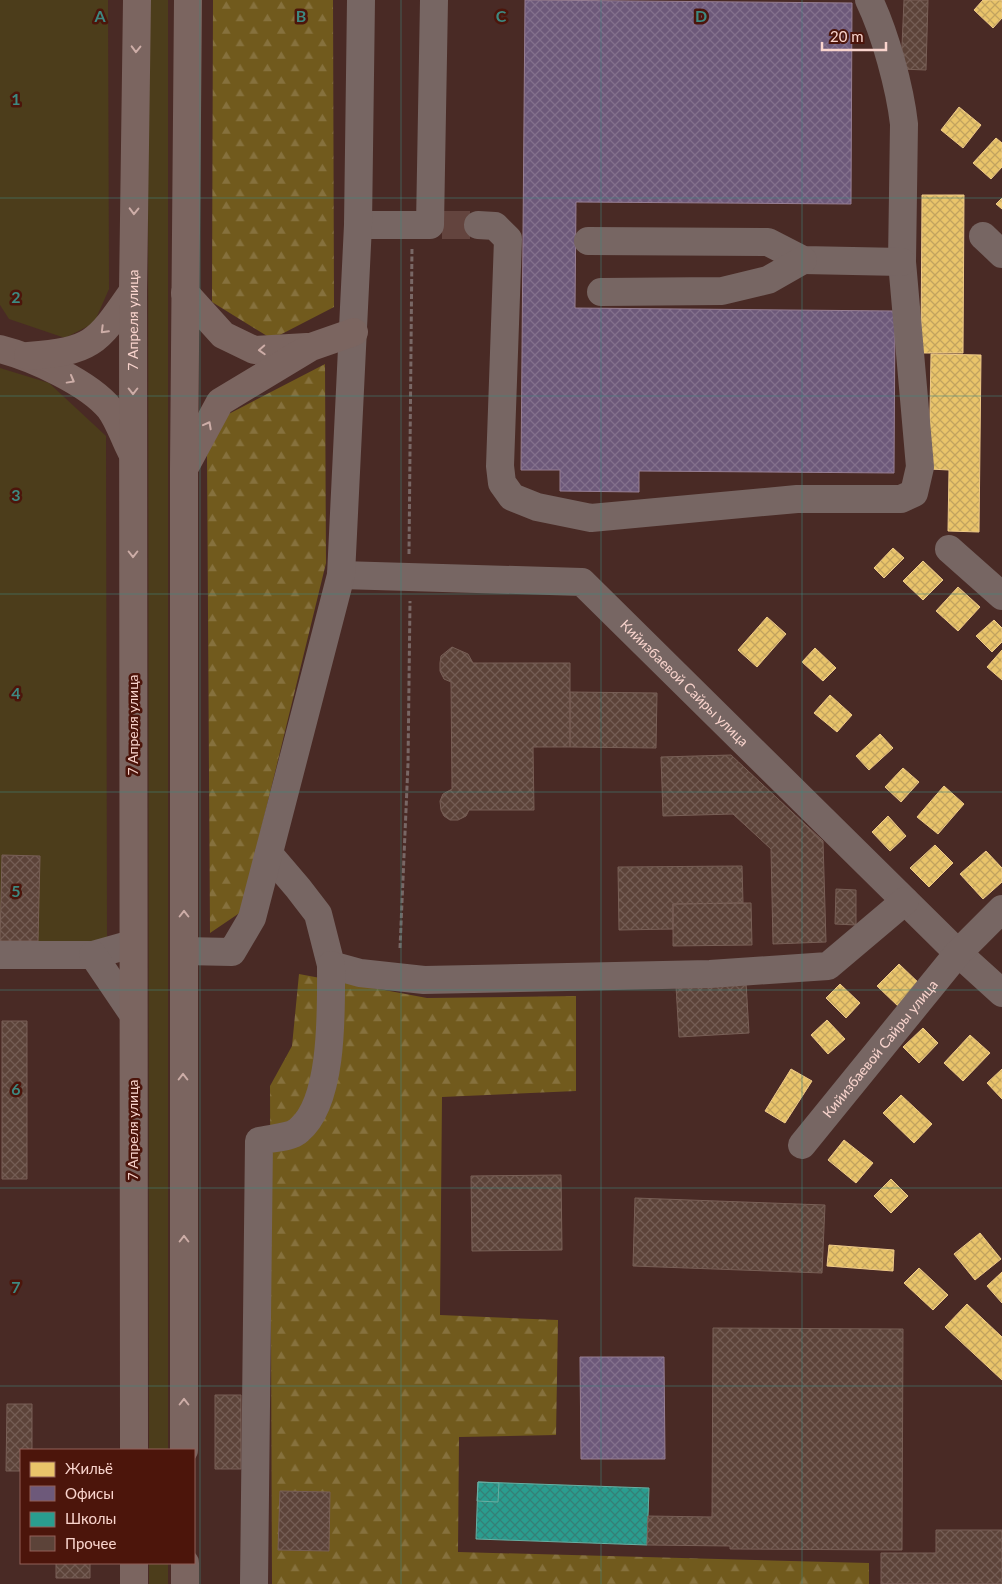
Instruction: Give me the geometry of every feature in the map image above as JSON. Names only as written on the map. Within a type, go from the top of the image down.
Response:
[{"type":"main road","name":"7 Апреля улица","points":[[134,1449],[132,944],[133,291],[136,0]]},
{"type":"main road","points":[[184,1449],[184,468],[188,0]]},
{"type":"main road","points":[[28,356],[63,354],[86,346],[106,329],[133,291]]},
{"type":"main road","points":[[185,293],[223,335],[254,350],[311,347]]},
{"type":"main road","points":[[184,468],[220,402],[311,347],[354,332]]},
{"type":"main road","points":[[0,349],[28,356],[90,391],[110,410],[133,456]]},
{"type":"main road","points":[[134,1564],[134,1584]]},
{"type":"main road","points":[[185,1564],[185,1584]]},
{"type":"street","points":[[184,951],[232,952],[252,918],[341,575],[358,225],[360,0]]},
{"type":"street","points":[[358,225],[428,225],[434,0]]},
{"type":"street","points":[[478,225],[495,226],[508,239],[500,466],[502,483],[512,497],[537,506],[591,518],[798,499],[901,499],[914,493],[920,467],[902,262],[902,108],[877,17],[869,0]]},
{"type":"street","points":[[588,241],[730,240],[768,242],[803,260],[902,262]]},
{"type":"street","points":[[601,292],[722,291],[768,280],[803,260]]},
{"type":"street","points":[[949,549],[1002,596]]},
{"type":"street","name":"Кийизбаевой Сайры улица","points":[[341,575],[582,582],[958,954],[1002,993]]},
{"type":"street","points":[[254,1584],[259,1141],[298,1132],[315,1112],[327,1064],[331,965],[318,914],[269,854]]},
{"type":"street","points":[[331,965],[360,972],[424,980],[710,974],[828,966],[905,901]]},
{"type":"street","name":"Кийизбаевой Сайры улица","points":[[802,1145],[958,954],[1002,909]]},
{"type":"street","points":[[0,955],[93,955],[132,944]]},
{"type":"street","points":[[93,955],[133,1014]]},
{"type":"path","points":[[409,562],[428,225]]},
{"type":"path","points":[[400,948],[408,764],[410,600]]},
{"type":"shaded area","points":[[0,0],[108,0],[109,289],[94,323],[65,338],[9,319],[0,305]]},
{"type":"shaded area","points":[[148,0],[168,0],[168,1449],[149,1449]]},
{"type":"shaded area","points":[[0,368],[49,383],[106,436],[107,941],[0,941]]},
{"type":"shaded area","points":[[149,1564],[168,1564],[168,1584],[149,1584]]},
{"type":"green space","points":[[213,0],[333,0],[334,307],[272,339],[212,302]]},
{"type":"green space","points":[[325,364],[326,563],[241,912],[210,933],[207,455],[221,418]]},
{"type":"green space","points":[[299,974],[427,998],[576,996],[576,1091],[442,1097],[440,1315],[558,1320],[556,1435],[459,1437],[458,1552],[869,1563],[869,1584],[272,1584],[270,1086],[292,1046]]},
{"type":"building: Жильё","points":[[983,0],[1002,0],[1002,18],[993,28],[974,10]]},
{"type":"building: Жильё","points":[[959,107],[981,125],[963,148],[941,130]]},
{"type":"building: Жильё","points":[[996,138],[1002,143],[1002,167],[991,179],[973,163]]},
{"type":"building: Жильё","points":[[922,195],[964,195],[963,353],[921,353]]},
{"type":"building: Жильё","points":[[1002,198],[1002,209],[996,204]]},
{"type":"building: Жильё","points":[[931,354],[981,355],[979,532],[948,531],[949,470],[929,469]]},
{"type":"building: Жильё","points":[[893,548],[904,558],[884,578],[874,568]]},
{"type":"building: Жильё","points":[[923,561],[943,580],[923,600],[903,581]]},
{"type":"building: Жильё","points":[[958,587],[980,607],[958,631],[936,611]]},
{"type":"building: Жильё","points":[[767,617],[786,634],[757,667],[738,650]]},
{"type":"building: Жильё","points":[[994,620],[1002,628],[1002,642],[992,652],[976,636]]},
{"type":"building: Жильё","points":[[815,648],[836,668],[823,681],[802,662]]},
{"type":"building: Жильё","points":[[1002,650],[1002,680],[987,667]]},
{"type":"building: Жильё","points":[[830,695],[852,715],[837,732],[814,713]]},
{"type":"building: Жильё","points":[[880,734],[893,748],[869,770],[856,756]]},
{"type":"building: Жильё","points":[[903,768],[919,782],[901,802],[885,787]]},
{"type":"building: Жильё","points":[[944,786],[964,804],[938,834],[917,817]]},
{"type":"building: Жильё","points":[[888,816],[906,836],[890,851],[872,832]]},
{"type":"building: Жильё","points":[[935,845],[953,863],[929,887],[910,868]]},
{"type":"building: Жильё","points":[[986,851],[1002,868],[1002,882],[983,899],[960,874]]},
{"type":"building: Жильё","points":[[899,964],[922,986],[900,1008],[877,986]]},
{"type":"building: Жильё","points":[[840,984],[860,1003],[846,1018],[826,998]]},
{"type":"building: Жильё","points":[[827,1020],[845,1039],[828,1054],[811,1035]]},
{"type":"building: Жильё","points":[[923,1028],[938,1043],[919,1063],[903,1047]]},
{"type":"building: Жильё","points":[[970,1035],[990,1053],[963,1081],[944,1063]]},
{"type":"building: Жильё","points":[[791,1069],[812,1081],[785,1123],[765,1111]]},
{"type":"building: Жильё","points":[[1002,1069],[1002,1099],[987,1083]]},
{"type":"building: Жильё","points":[[901,1095],[932,1124],[914,1143],[883,1113]]},
{"type":"building: Жильё","points":[[844,1140],[873,1163],[856,1183],[828,1160]]},
{"type":"building: Жильё","points":[[891,1179],[908,1196],[891,1213],[874,1196]]},
{"type":"building: Жильё","points":[[980,1233],[1001,1259],[975,1280],[954,1254]]},
{"type":"building: Жильё","points":[[829,1245],[894,1250],[893,1271],[827,1266]]},
{"type":"building: Жильё","points":[[919,1268],[948,1295],[933,1310],[904,1283]]},
{"type":"building: Жильё","points":[[1002,1272],[1002,1303],[987,1286]]},
{"type":"building: Жильё","points":[[967,1304],[1002,1337],[1002,1380],[945,1327]]},
{"type":"building: Офисы","points":[[525,0],[852,3],[851,204],[576,202],[575,308],[895,311],[894,473],[639,471],[639,492],[560,491],[560,470],[521,470]]},
{"type":"building: Офисы","points":[[580,1357],[664,1357],[665,1459],[581,1459]]},
{"type":"building: Школы","points":[[478,1482],[649,1488],[647,1545],[476,1539]]},
{"type":"building: Школы","points":[[478,1482],[499,1483],[498,1502],[477,1501]]},
{"type":"building: Прочее","points":[[904,0],[928,0],[926,70],[901,69]]},
{"type":"building: Прочее","points":[[452,647],[468,654],[473,663],[570,663],[570,747],[533,747],[534,810],[469,810],[466,816],[458,820],[450,820],[444,816],[440,801],[443,794],[452,789],[451,682],[444,679],[440,671],[440,663],[441,656]]},
{"type":"building: Прочее","points":[[570,692],[657,693],[656,748],[570,747]]},
{"type":"building: Прочее","points":[[731,755],[823,841],[826,942],[773,944],[771,849],[733,814],[663,816],[661,757]]},
{"type":"building: Прочее","points":[[2,855],[40,856],[38,941],[0,941]]},
{"type":"building: Прочее","points":[[742,866],[743,903],[673,904],[673,929],[619,930],[618,867]]},
{"type":"building: Прочее","points":[[836,889],[856,890],[856,925],[835,924]]},
{"type":"building: Прочее","points":[[751,903],[752,945],[673,946],[673,904]]},
{"type":"building: Прочее","points":[[746,982],[749,1033],[679,1037],[676,986]]},
{"type":"building: Прочее","points":[[2,1021],[27,1021],[27,1179],[2,1179]]},
{"type":"building: Прочее","points":[[561,1175],[562,1250],[472,1251],[471,1176]]},
{"type":"building: Прочее","points":[[635,1198],[825,1205],[822,1273],[633,1266]]},
{"type":"building: Прочее","points":[[713,1328],[903,1329],[902,1550],[730,1549],[730,1546],[647,1545],[648,1516],[712,1517]]},
{"type":"building: Прочее","points":[[215,1395],[241,1395],[241,1469],[215,1469]]},
{"type":"building: Прочее","points":[[7,1404],[32,1404],[32,1449],[20,1449],[20,1471],[6,1471]]},
{"type":"building: Прочее","points":[[280,1491],[330,1492],[329,1551],[278,1550]]},
{"type":"building: Прочее","points":[[936,1530],[1002,1530],[1002,1584],[881,1584],[881,1553],[936,1553]]},
{"type":"building: Прочее","points":[[56,1564],[90,1564],[90,1578],[56,1578]]},
{"type":"tunnel","points":[[442,225],[478,225]]}]
